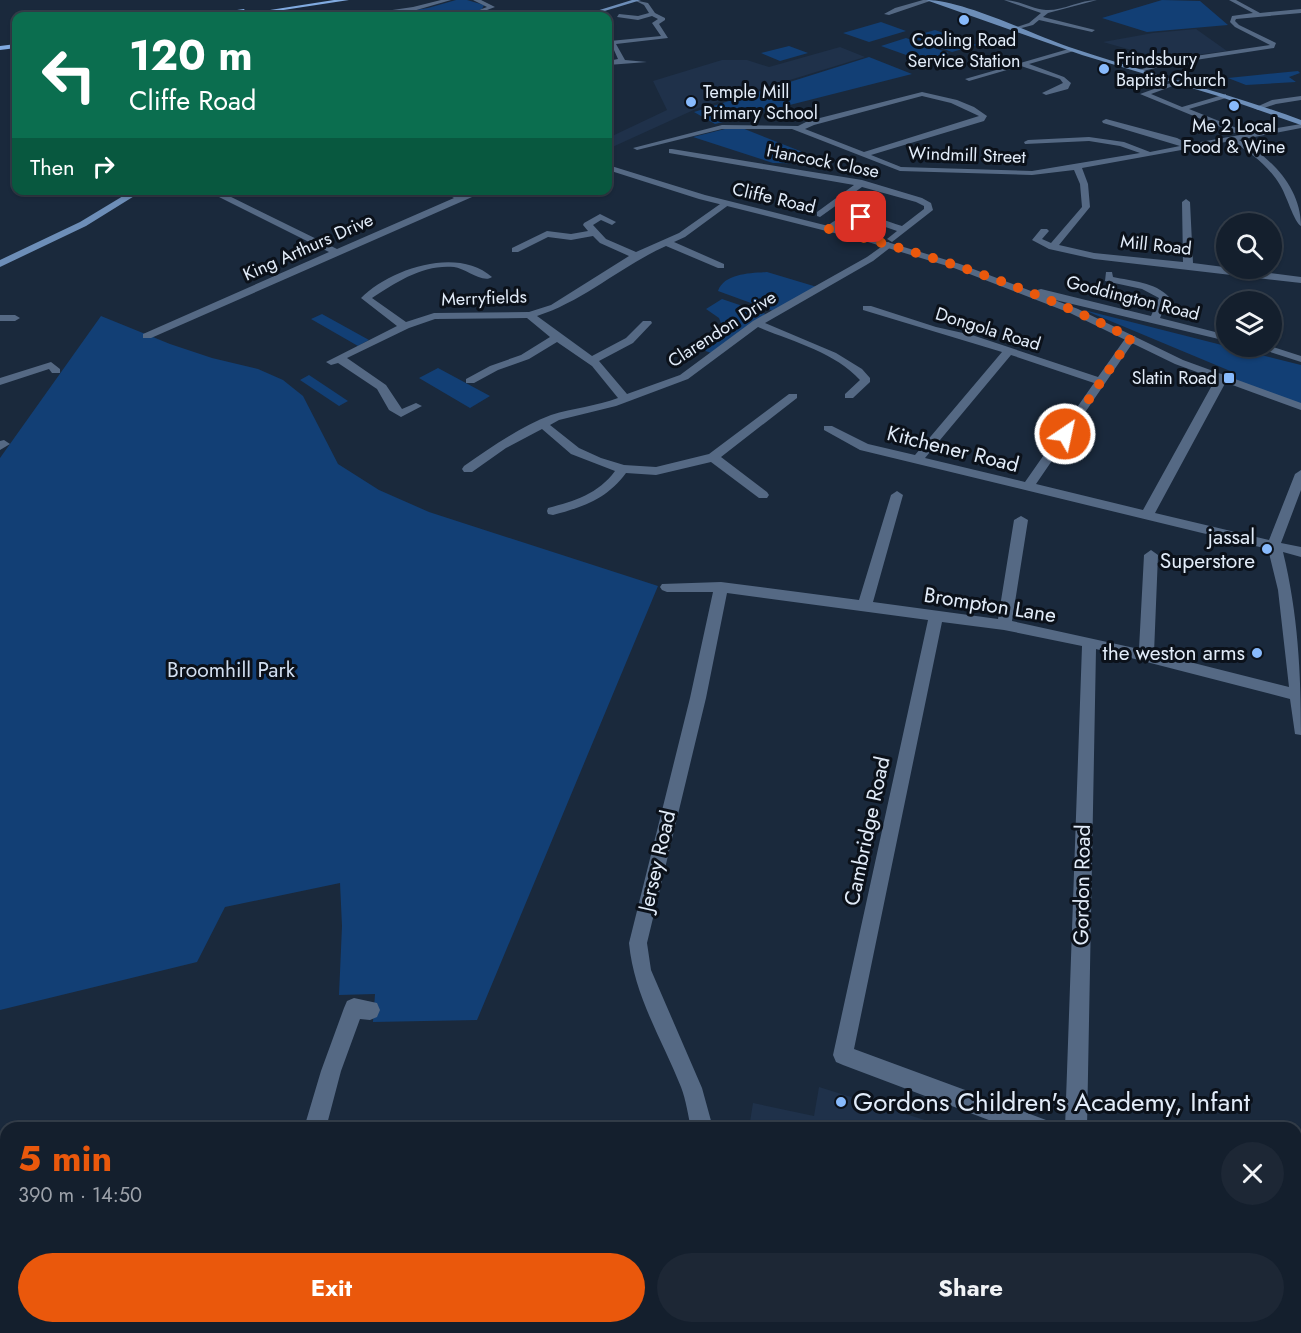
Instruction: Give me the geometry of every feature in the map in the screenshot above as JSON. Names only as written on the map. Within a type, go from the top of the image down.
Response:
[{"type":"main road","points":[[249,12],[304,0]]},
{"type":"main road","points":[[251,12],[312,0]]},
{"type":"main road","points":[[256,12],[333,0]]},
{"type":"main road","points":[[260,12],[346,0]]},
{"type":"main road","points":[[597,12],[638,0]]},
{"type":"main road","points":[[929,0],[1072,50],[1223,96],[1301,124]]},
{"type":"main road","points":[[0,264],[84,224],[132,195]]},
{"type":"street","points":[[386,12],[417,8],[448,0]]},
{"type":"street","points":[[476,0],[492,7],[478,12]]},
{"type":"street","points":[[618,62],[622,60],[612,42],[665,38],[655,23],[663,19],[653,14],[646,4],[638,0]]},
{"type":"street","points":[[887,14],[929,0]]},
{"type":"street","points":[[1006,0],[1046,12]]},
{"type":"street","points":[[1016,29],[1031,24],[1046,12],[1094,0]]},
{"type":"street","points":[[1232,0],[1258,14]]},
{"type":"street","points":[[1141,71],[1175,61],[1272,47],[1274,44],[1241,29],[1232,21],[1234,17],[1301,11]]},
{"type":"street","points":[[619,16],[638,18],[653,14]]},
{"type":"street","points":[[1037,18],[1092,30]]},
{"type":"street","points":[[969,79],[1072,50]]},
{"type":"street","points":[[612,63],[644,62]]},
{"type":"street","points":[[1021,64],[1062,78],[1067,83],[1065,87],[1046,93]]},
{"type":"street","points":[[1176,81],[1144,94],[1249,136]]},
{"type":"street","points":[[801,128],[811,123],[919,94],[937,96],[977,111],[983,116],[981,119],[866,154]]},
{"type":"street","points":[[1183,109],[1223,96]]},
{"type":"street","points":[[1258,108],[1275,102],[1301,98]]},
{"type":"street","points":[[1106,121],[1176,140],[1188,147]]},
{"type":"street","name":"Windmill Street","points":[[638,148],[722,127],[801,128],[900,169],[1032,173],[1149,155],[1301,124]]},
{"type":"street","points":[[1028,142],[1042,142],[1061,137],[1082,138],[1136,148],[1149,155]]},
{"type":"street","points":[[1232,139],[1266,161],[1293,197],[1301,223]]},
{"type":"street","name":"Hancock Close","points":[[653,144],[669,149],[788,168],[862,183],[919,200],[928,205],[929,210],[890,242]]},
{"type":"street","points":[[1028,245],[1044,244],[1086,207],[1084,184],[1077,167]]},
{"type":"street","name":"Cliffe Road","points":[[612,168],[726,204],[890,242],[1031,293],[1131,338],[1171,359],[1301,407]]},
{"type":"street","points":[[820,214],[862,183]]},
{"type":"street","points":[[219,195],[336,252]]},
{"type":"street","points":[[454,195],[460,198]]},
{"type":"street","name":"King Arthurs Drive","points":[[147,336],[469,195]]},
{"type":"street","points":[[1186,202],[1188,265]]},
{"type":"street","name":"Merryfields","points":[[416,406],[401,414],[393,408],[382,387],[335,360],[405,326],[434,316],[530,315],[555,307],[636,256],[698,225],[726,204]]},
{"type":"street","points":[[829,229],[840,219],[852,216],[904,230]]},
{"type":"street","points":[[607,217],[587,225],[603,241],[636,256]]},
{"type":"street","points":[[1044,231],[1044,244]]},
{"type":"street","points":[[515,250],[547,234],[571,237],[593,233]]},
{"type":"street","points":[[666,242],[721,266]]},
{"type":"street","name":"Clarendon Drive","points":[[468,469],[502,445],[555,418],[625,399],[684,377],[756,323],[870,259],[890,242]]},
{"type":"street","name":"Mill Road","points":[[1044,244],[1094,256],[1188,265],[1301,280]]},
{"type":"street","points":[[405,326],[377,308],[366,297],[429,267],[459,265],[487,277]]},
{"type":"street","points":[[1109,274],[1108,279],[1146,287],[1161,293],[1163,300],[1154,320]]},
{"type":"street","name":"Goddington Road","points":[[1031,293],[1048,294],[1216,335]]},
{"type":"street","name":"Dongola Road","points":[[867,308],[1009,351],[1101,382]]},
{"type":"street","points":[[530,315],[557,337],[592,360],[603,370],[625,399]]},
{"type":"street","points":[[0,318],[15,318]]},
{"type":"street","points":[[592,360],[626,342],[642,330],[647,323]]},
{"type":"street","points":[[756,323],[820,350],[861,371],[866,380],[849,396]]},
{"type":"street","points":[[470,381],[494,368],[525,357],[557,337]]},
{"type":"street","points":[[1028,487],[1131,338]]},
{"type":"street","points":[[918,459],[1009,351]]},
{"type":"street","points":[[1282,353],[1301,359]]},
{"type":"street","points":[[0,382],[51,365],[56,371]]},
{"type":"street","points":[[1147,515],[1222,378]]},
{"type":"street","points":[[542,424],[575,451],[597,461],[623,469],[656,471],[713,457],[793,396]]},
{"type":"street","name":"Kitchener Road","points":[[828,429],[864,447],[1301,552]]},
{"type":"street","points":[[831,446],[844,437]]},
{"type":"street","points":[[713,457],[763,495]]},
{"type":"street","points":[[553,511],[594,499],[607,490],[623,469]]},
{"type":"street","points":[[1301,474],[1274,544],[1295,637],[1301,729]]},
{"type":"street","points":[[864,608],[897,495]]},
{"type":"street","points":[[1004,626],[1021,520]]},
{"type":"street","points":[[1146,657],[1151,555]]},
{"type":"street","name":"Brompton Lane","points":[[667,587],[721,587],[1004,626],[1089,642],[1298,695]]},
{"type":"street","name":"Jersey Road","points":[[700,1122],[692,1088],[661,1022],[641,970],[638,943],[698,698],[721,587]]},
{"type":"street","name":"Cambridge Road","points":[[936,617],[843,1055],[1022,1122]]},
{"type":"street","name":"Gordon Road","points":[[1076,1122],[1089,642]]},
{"type":"street","points":[[317,1122],[331,1071],[354,1008],[370,1010]]},
{"type":"shaded area","points":[[1196,29],[1227,51],[1163,59],[1103,42],[1153,33]]},
{"type":"shaded area","name":"Temple Mill Primary School","points":[[840,47],[865,57],[698,108],[612,147],[612,136],[667,110],[653,81],[722,60],[747,60],[769,67]]},
{"type":"shaded area","name":"Gordons Children's Academy, Infant","points":[[819,1087],[931,1122],[750,1122],[753,1103],[814,1116]]},
{"type":"green space","points":[[456,0],[467,0],[484,5],[482,9],[473,12],[402,12]]},
{"type":"green space","points":[[1162,0],[1200,1],[1228,25],[1147,32],[1102,18]]},
{"type":"green space","points":[[881,22],[906,31],[869,42],[843,33]]},
{"type":"green space","points":[[935,30],[977,45],[952,52],[910,37]]},
{"type":"green space","points":[[906,38],[949,53],[923,61],[881,46]]},
{"type":"green space","points":[[789,46],[808,53],[780,61],[761,53]]},
{"type":"green space","points":[[869,57],[912,74],[715,124],[694,112]]},
{"type":"green space","points":[[1298,71],[1300,73],[1289,77],[1296,82],[1246,85],[1228,78]]},
{"type":"green space","points":[[742,128],[833,164],[773,163],[693,137],[725,129]]},
{"type":"green space","points":[[767,272],[817,287],[773,311],[718,291],[721,285],[732,277]]},
{"type":"green space","points":[[722,299],[766,314],[711,353],[695,347],[722,326],[719,318],[706,309]]},
{"type":"green space","points":[[1084,310],[1216,343],[1216,357],[1269,357],[1301,365],[1301,404],[1232,379],[1235,373]]},
{"type":"green space","points":[[322,314],[369,340],[358,346],[311,319]]},
{"type":"green space","name":"Broomhill Park","points":[[101,316],[170,344],[212,358],[258,369],[283,380],[303,396],[338,464],[379,490],[429,512],[658,586],[477,1020],[373,1022],[375,994],[339,995],[342,926],[340,883],[225,907],[197,962],[0,1010],[0,458]]},
{"type":"green space","points":[[438,368],[490,396],[470,408],[419,378]]},
{"type":"green space","points":[[309,375],[348,401],[339,406],[300,380]]},
{"type":"place","name":"Cooling Road Service Station","points":[[964,20]]},
{"type":"place","name":"Frindsbury Baptist Church","points":[[1104,69]]},
{"type":"place","name":"Temple Mill Primary School","points":[[691,102]]},
{"type":"place","name":"Me 2 Local Food & Wine","points":[[1234,106]]},
{"type":"place","name":"Slatin Road","points":[[1229,378]]},
{"type":"place","name":"jassal Superstore","points":[[1267,549]]},
{"type":"place","name":"the weston arms","points":[[1257,653]]},
{"type":"place","name":"Gordons Children's Academy, Infant","points":[[841,1102]]},
{"type":"route","points":[[861,217],[845,217],[829,229],[888,244],[995,279],[1074,311],[1131,338],[1065,434]]}]
